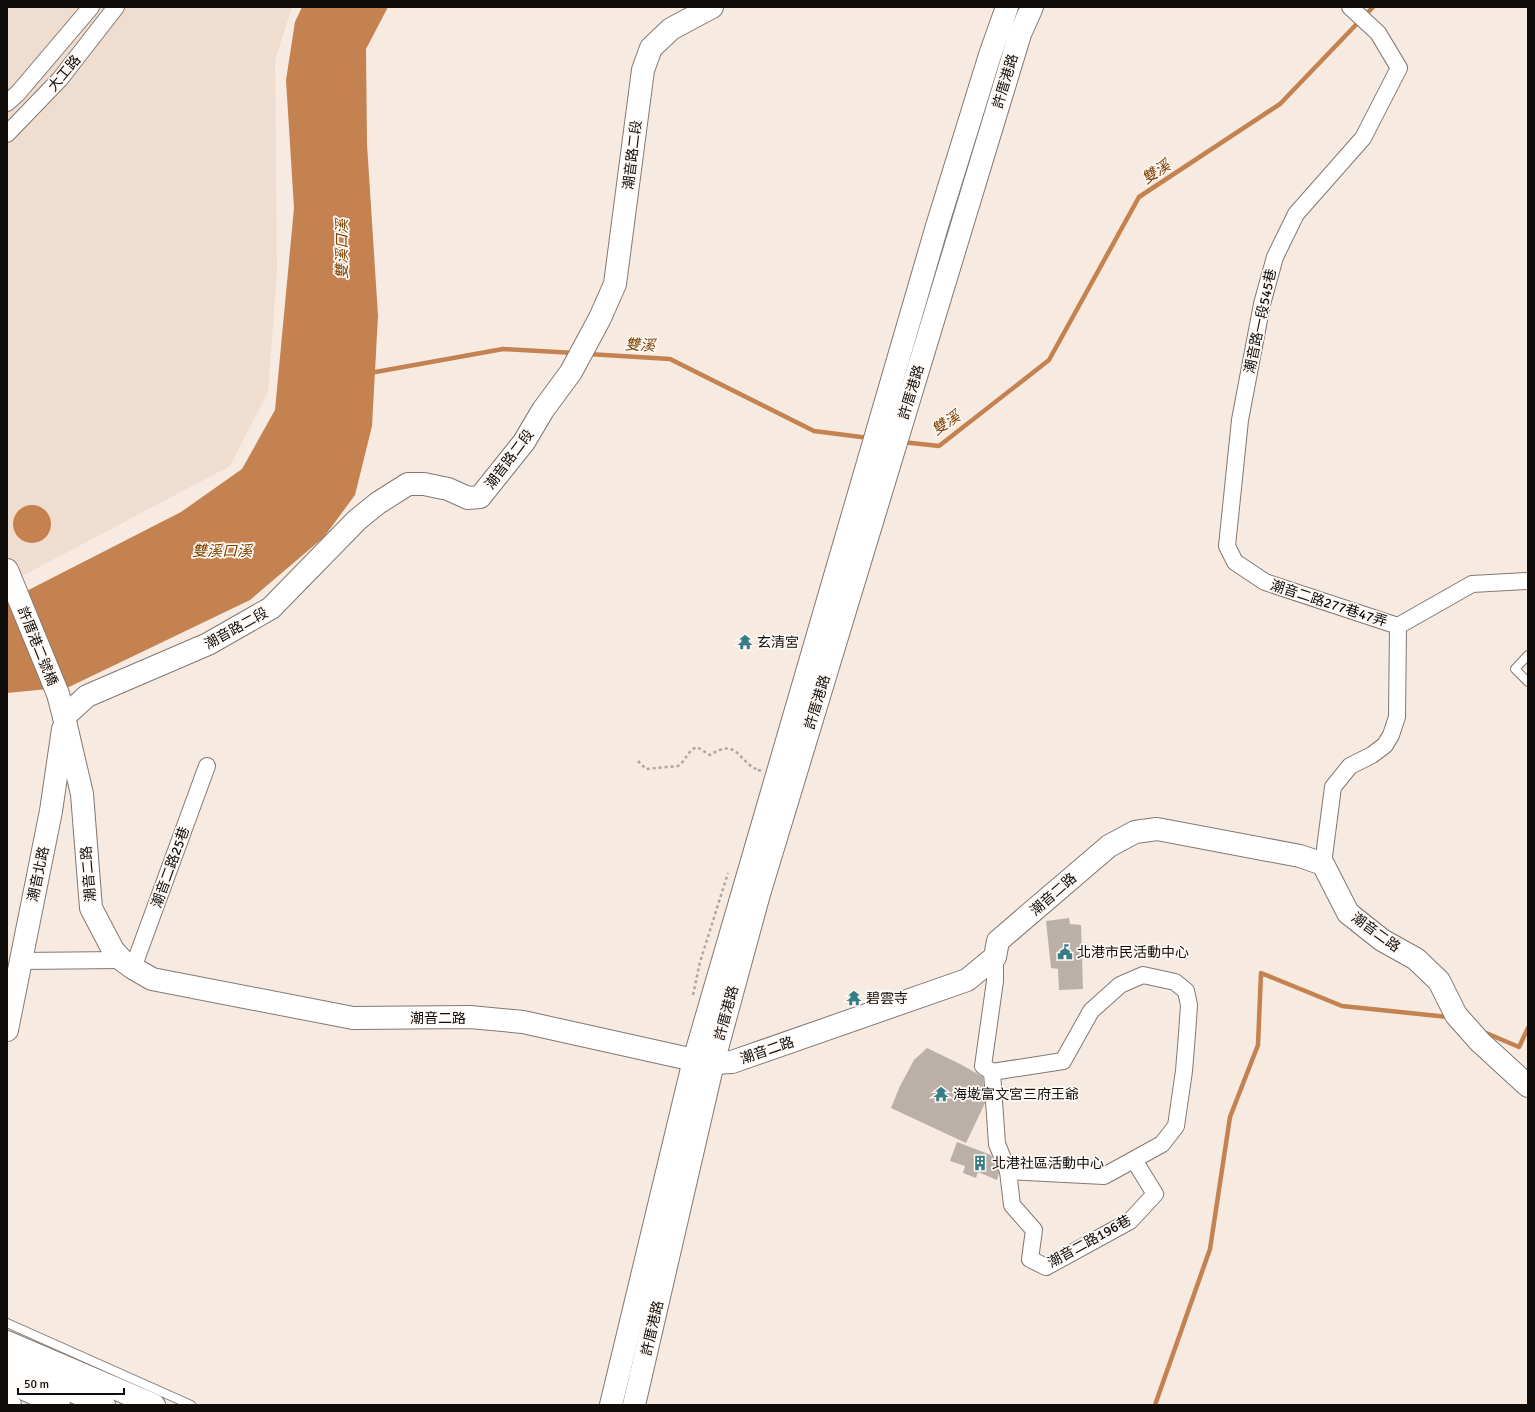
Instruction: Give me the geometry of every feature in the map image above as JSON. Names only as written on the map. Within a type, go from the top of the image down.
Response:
[{"type":"main road","name":"潮音路二段","points":[[64,717],[87,696],[208,644],[271,608],[358,520],[378,503],[408,484],[424,484],[448,489],[468,498],[480,497],[524,442],[543,410],[571,372],[600,318],[615,284],[643,70],[651,48],[671,28],[712,7]]},
{"type":"main road","name":"許厝港路","points":[[611,1405],[875,438],[939,219],[990,55],[1007,7]]},
{"type":"main road","name":"許厝港路","points":[[634,1405],[704,1061],[759,894],[1020,34],[1032,7]]},
{"type":"main road","name":"許厝港二號橋","points":[[9,573],[58,694]]},
{"type":"main road","name":"潮音二路","points":[[58,694],[82,794],[91,908],[107,940],[128,964],[152,979],[353,1018],[470,1017],[523,1022],[704,1061],[732,1062],[967,980],[995,957],[998,941],[1109,846],[1135,832],[1157,829],[1300,856],[1323,864],[1348,913],[1382,940],[1416,959],[1439,981],[1456,1015],[1461,1021],[1480,1042],[1528,1086]]},
{"type":"main road","name":"潮音北路","points":[[7,1030],[51,810],[64,717]]},
{"type":"main road","points":[[7,1342],[154,1405]]},
{"type":"main road","points":[[7,1362],[104,1405]]},
{"type":"main road","points":[[7,1382],[59,1405]]},
{"type":"street","name":"大工路","points":[[7,103],[18,94],[91,7]]},
{"type":"street","name":"大工路","points":[[7,134],[60,79],[116,7]]},
{"type":"street","name":"潮音路一段545巷","points":[[1227,546],[1240,420],[1262,304],[1275,257],[1296,214],[1363,138],[1399,68],[1378,34],[1353,10]]},
{"type":"street","name":"潮音二路277巷47弄","points":[[1227,546],[1235,562],[1266,582],[1398,626]]},
{"type":"street","points":[[1323,864],[1333,787],[1350,766],[1384,745],[1391,735],[1397,716],[1398,626],[1472,584],[1528,582]]},
{"type":"street","name":"潮音二路25巷","points":[[128,964],[207,766]]},
{"type":"street","name":"潮音二路196巷","points":[[995,957],[995,981],[983,1066],[992,1072],[997,1144],[1008,1171],[1012,1205],[1034,1230],[1030,1259],[1046,1267],[1130,1222],[1155,1194],[1134,1160]]},
{"type":"street","points":[[20,961],[128,964]]},
{"type":"street","points":[[992,1072],[1063,1061],[1091,1011],[1120,985],[1143,975],[1176,982],[1186,991],[1188,1004],[1184,1071],[1176,1126],[1162,1144],[1104,1176],[1008,1171]]},
{"type":"lane","points":[[1528,655],[1515,669],[1528,682]]},
{"type":"lane","points":[[7,1323],[191,1405]]},
{"type":"path","points":[[638,761],[646,769],[678,766],[682,764],[691,750],[697,747],[710,756],[718,750],[728,748],[739,752],[750,766],[760,771]]},
{"type":"shaded area","points":[[7,7],[292,7],[275,60],[277,270],[268,392],[230,466],[7,584]]},
{"type":"water","name":"雙溪口溪","points":[[302,7],[388,7],[366,49],[367,144],[378,316],[372,426],[355,495],[324,537],[250,600],[69,687],[7,693],[7,601],[181,512],[242,469],[275,410],[294,208],[286,80],[295,22]]},
{"type":"water","points":[[28,505],[36,505],[48,514],[51,524],[48,534],[42,540],[36,543],[28,543],[16,534],[13,528],[13,520],[22,508]]},
{"type":"building","name":"北港市民活動中心","points":[[1069,918],[1070,924],[1081,925],[1083,989],[1059,990],[1058,969],[1051,968],[1046,921]]},
{"type":"building","name":"海墘富文宮三府王爺","points":[[927,1048],[983,1077],[985,1103],[966,1143],[891,1108],[900,1086],[914,1060]]},
{"type":"building","name":"北港社區活動中心","points":[[957,1142],[991,1155],[999,1173],[997,1180],[978,1172],[976,1178],[963,1173],[965,1166],[950,1161]]},
{"type":"waterway","name":"雙溪","points":[[902,442],[939,446],[1049,360],[1139,197],[1280,104],[1373,7]]},
{"type":"waterway","name":"雙溪","points":[[370,373],[503,349],[575,353]]},
{"type":"waterway","name":"雙溪","points":[[588,354],[670,359],[814,431],[869,438]]},
{"type":"waterway","points":[[1155,1405],[1210,1249],[1230,1117],[1258,1045],[1261,973],[1342,1006],[1448,1017]]},
{"type":"waterway","points":[[1486,1033],[1519,1047],[1528,1028]]},
{"type":"place","name":"玄清宮","points":[[745,642]]},
{"type":"place","name":"北港市民活動中心","points":[[1065,952]]},
{"type":"place","name":"碧雲寺","points":[[854,998]]},
{"type":"place","name":"海墘富文宮三府王爺","points":[[941,1094]]},
{"type":"place","name":"北港社區活動中心","points":[[980,1163]]}]
